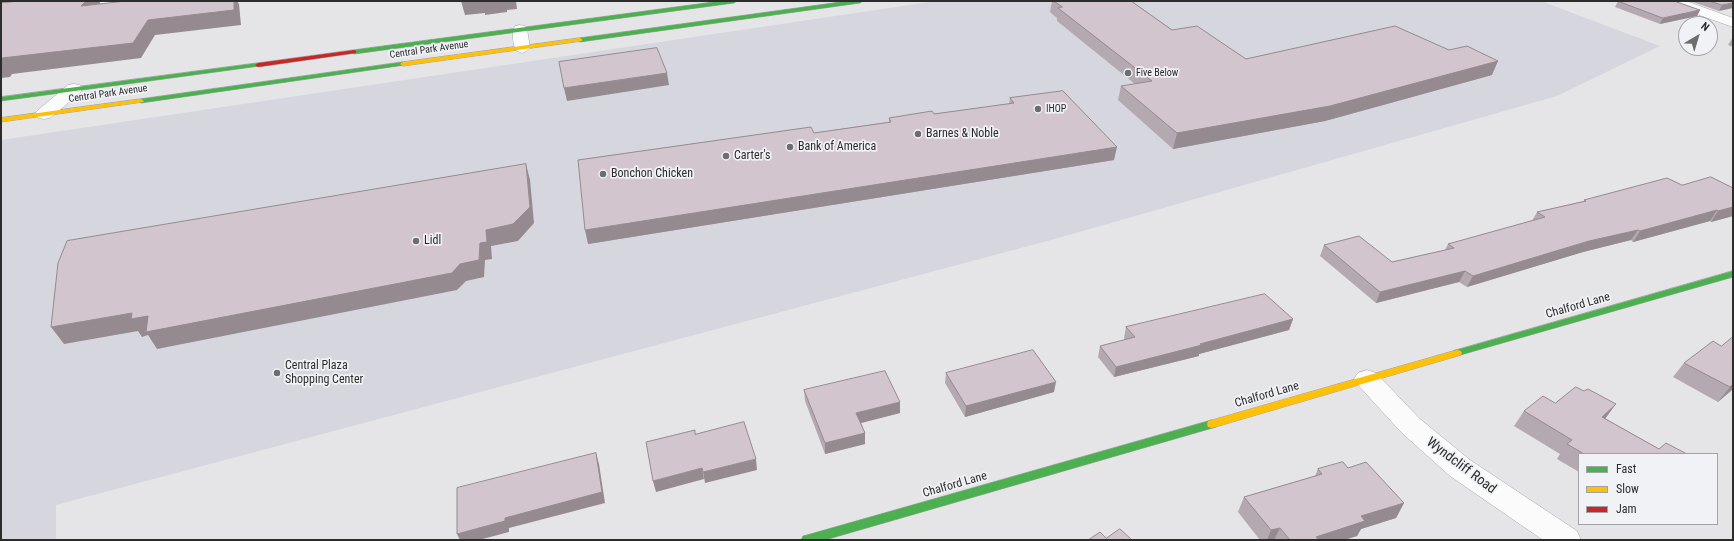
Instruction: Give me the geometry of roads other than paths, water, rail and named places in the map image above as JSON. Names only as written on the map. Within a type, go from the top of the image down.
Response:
[{"type":"main road","name":"Central Park Avenue","points":[[1,99],[734,1]]},
{"type":"main road","name":"Central Park Avenue","points":[[1,120],[860,1]]},
{"type":"main road","name":"Chalford Lane","points":[[807,540],[858,533],[1367,379],[1733,274]]},
{"type":"street","points":[[56,7],[112,1]]},
{"type":"street","points":[[1673,1],[1733,23]]},
{"type":"street","points":[[520,29],[522,48]]},
{"type":"street","points":[[44,114],[74,89]]},
{"type":"street","name":"Wyndcliff Road","points":[[1367,379],[1411,426],[1460,468],[1566,540]]},
{"type":"place","name":"Five Below","points":[[1128,73]]},
{"type":"place","name":"IHOP","points":[[1038,109]]},
{"type":"place","name":"Barnes & Noble","points":[[918,134]]},
{"type":"place","name":"Bank of America","points":[[790,147]]},
{"type":"place","name":"Carter's","points":[[726,156]]},
{"type":"place","name":"Bonchon Chicken","points":[[603,174]]},
{"type":"place","name":"Lidl","points":[[416,241]]},
{"type":"place","name":"Central Plaza Shopping Center","points":[[277,373]]}]
